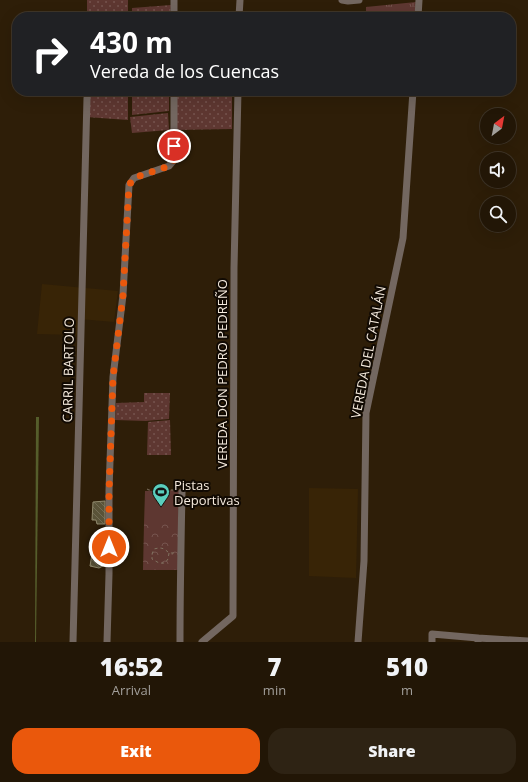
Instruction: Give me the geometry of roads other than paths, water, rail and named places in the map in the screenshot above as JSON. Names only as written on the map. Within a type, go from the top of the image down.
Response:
[{"type":"street","points":[[174,0],[174,12]]},
{"type":"street","points":[[239,12],[240,0]]},
{"type":"street","points":[[342,0],[358,0]]},
{"type":"street","points":[[418,12],[419,0]]},
{"type":"street","points":[[107,642],[109,493],[113,377],[123,295],[129,185],[134,178],[169,166],[174,160],[174,96]]},
{"type":"street","name":"VEREDA DON PEDRO PEDREÑO","points":[[202,642],[233,616],[234,268],[238,96]]},
{"type":"street","name":"VEREDA DEL CATALÁN","points":[[358,642],[364,561],[366,413],[403,238],[413,96]]},
{"type":"street","name":"CARRIL BARTOLO","points":[[74,642],[87,98]]},
{"type":"street","points":[[180,642],[182,491]]},
{"type":"street","points":[[432,642],[432,634],[478,640],[528,641]]},
{"type":"place","name":"Pistas Deportivas","points":[[161,507]]}]
